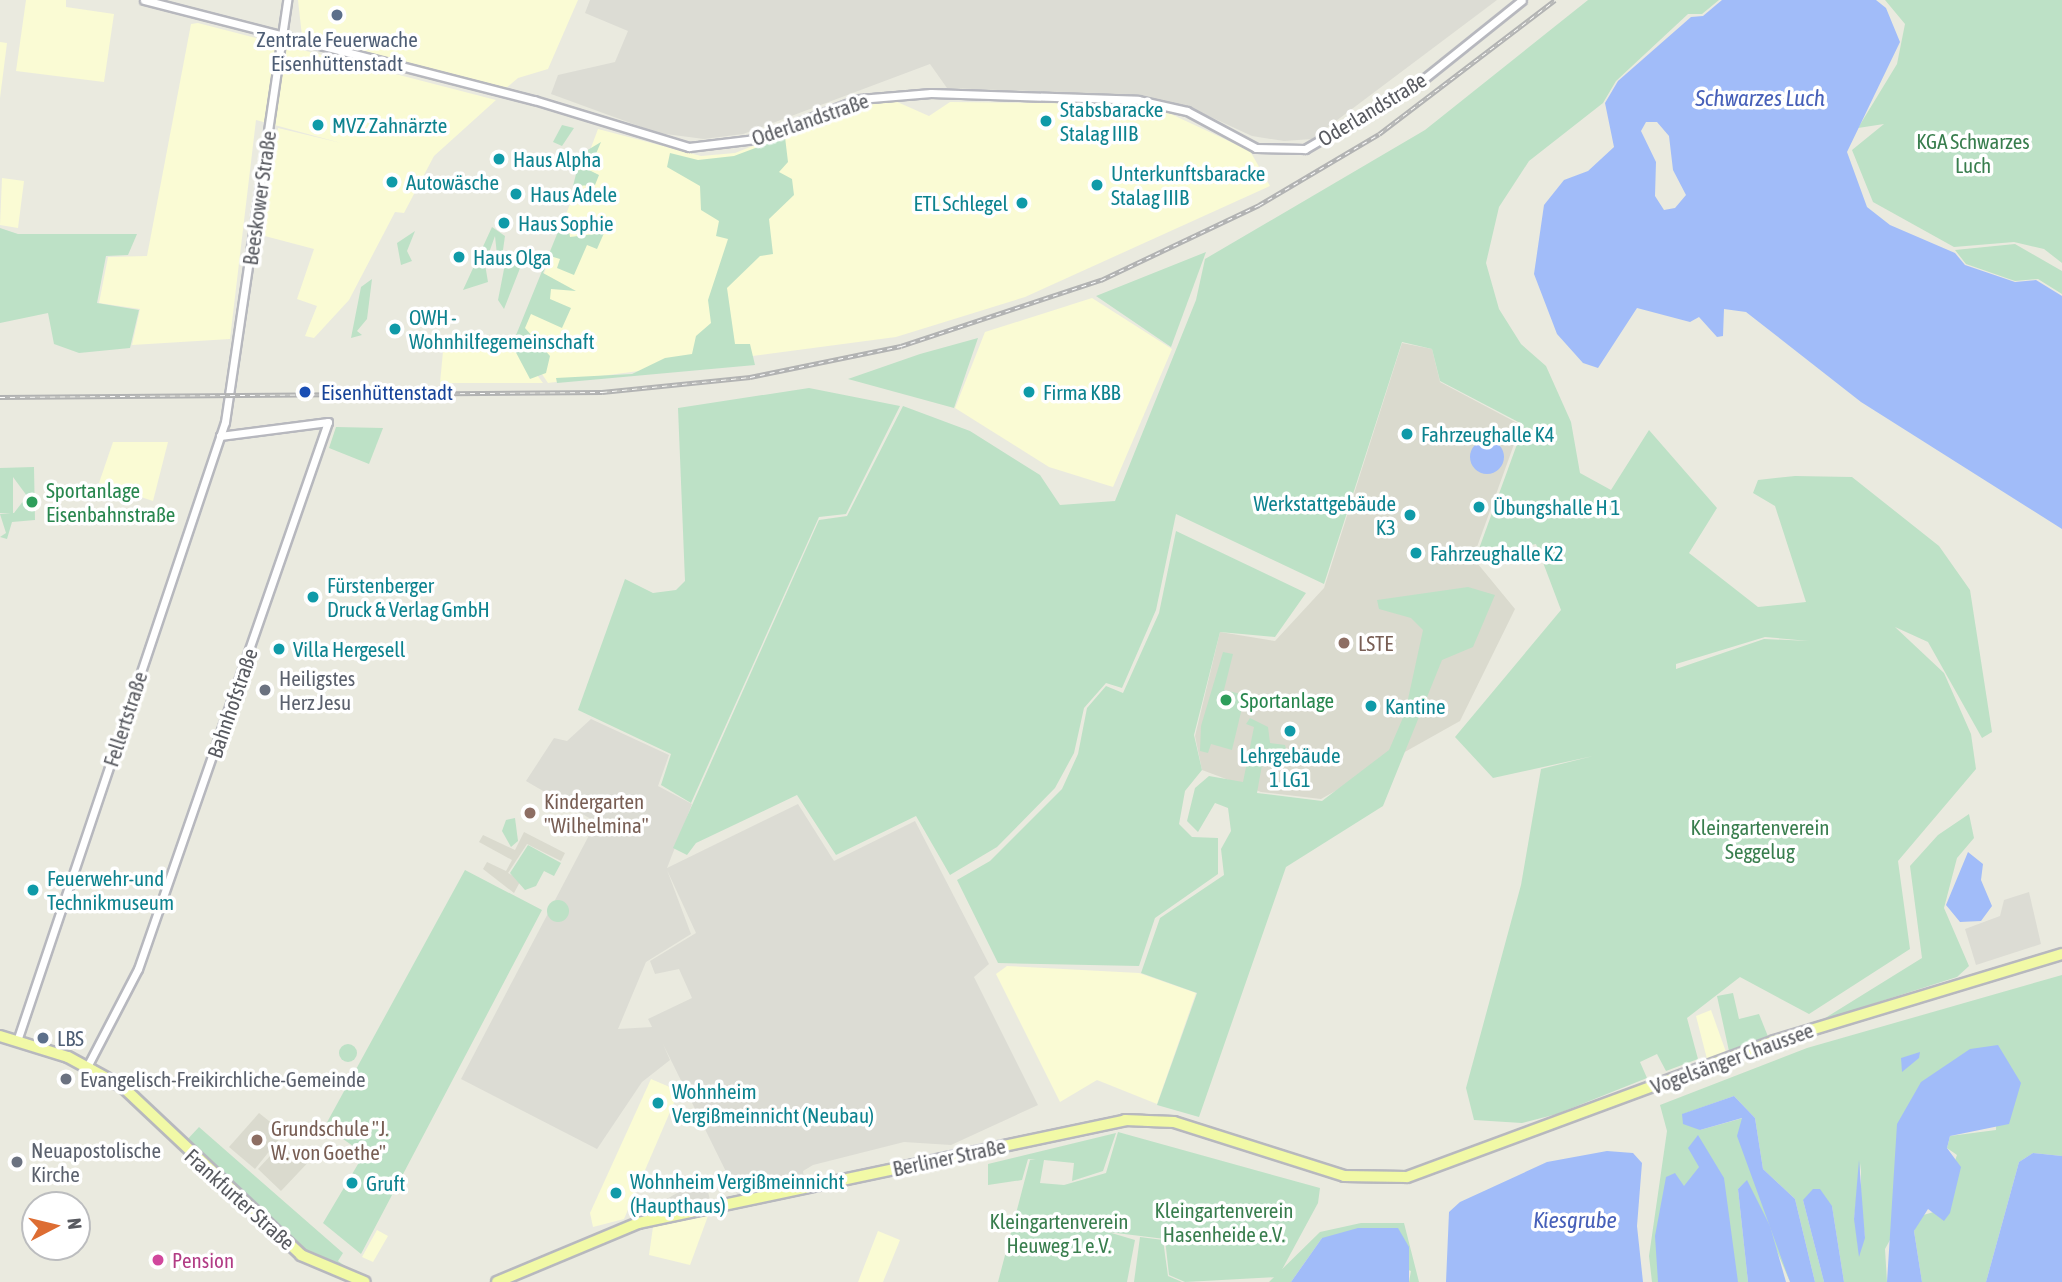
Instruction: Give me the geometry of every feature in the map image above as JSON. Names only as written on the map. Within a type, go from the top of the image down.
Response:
[{"type":"main road","name":"Vogelsänger Chaussee","points":[[1407,1177],[1774,1041],[2062,954]]},
{"type":"main road","name":"Frankfurter Straße","points":[[0,1036],[88,1065],[136,1096],[301,1255],[365,1282]]},
{"type":"main road","name":"Berliner Straße","points":[[497,1282],[638,1223],[1125,1120],[1183,1125],[1344,1176],[1407,1177]]},
{"type":"street","name":"Oderlandstraße","points":[[144,0],[282,38],[534,100],[689,146],[756,139],[859,99],[931,93],[1138,100],[1187,111],[1256,148],[1305,149],[1421,81],[1522,0]]},
{"type":"street","name":"Beeskower Straße","points":[[231,396],[287,0]]},
{"type":"street","name":"Fellertstraße","points":[[17,1041],[225,422],[231,396]]},
{"type":"street","points":[[225,422],[236,434]]},
{"type":"street","name":"Bahnhofstraße","points":[[88,1065],[138,969],[328,422],[220,436]]},
{"type":"shaded area","points":[[26,0],[66,0],[66,7],[114,14],[104,82],[16,71]]},
{"type":"shaded area","points":[[298,0],[578,0],[548,69],[518,78],[504,90],[302,36]]},
{"type":"shaded area","points":[[590,0],[1497,0],[1312,139],[1284,141],[1252,136],[1187,106],[1136,95],[947,88],[930,64],[743,134],[704,139],[658,133],[551,94],[558,75],[615,62],[628,31],[585,13]]},
{"type":"shaded area","points":[[198,23],[496,100],[434,156],[404,213],[395,212],[349,300],[314,338],[305,336],[317,306],[297,299],[314,249],[261,235],[278,128],[341,143],[256,120],[230,339],[132,345],[140,309],[99,303],[108,257],[147,256],[191,24]]},
{"type":"shaded area","points":[[0,42],[7,43],[0,98]]},
{"type":"shaded area","points":[[895,101],[929,116],[950,102],[1120,104],[1171,114],[1250,151],[1270,186],[1025,297],[896,337],[548,383],[519,340],[598,129],[701,156],[735,153],[848,108]]},
{"type":"shaded area","points":[[2,178],[24,181],[18,228],[0,225]]},
{"type":"shaded area","points":[[1092,298],[1172,349],[1113,487],[1049,467],[955,408],[985,332]]},
{"type":"shaded area","points":[[444,341],[518,349],[543,383],[440,383]]},
{"type":"shaded area","points":[[1402,343],[1432,349],[1440,382],[1521,425],[1473,558],[1515,609],[1460,721],[1321,799],[1261,792],[1202,770],[1195,736],[1220,632],[1275,641],[1324,588]]},
{"type":"shaded area","points":[[113,442],[168,442],[153,501],[99,483]]},
{"type":"shaded area","points":[[591,719],[669,755],[658,786],[692,804],[667,868],[798,804],[834,861],[915,821],[989,964],[974,977],[1038,1105],[951,1145],[904,1142],[813,1165],[803,1171],[804,1177],[737,1194],[663,1044],[670,1060],[642,1082],[597,1149],[461,1079],[596,822],[526,781],[554,738],[567,741]],"holes":[[[667,870],[696,933],[650,961],[655,974],[679,969],[692,998],[648,1019],[652,1027],[618,1029],[646,962],[691,934]]]},
{"type":"shaded area","points":[[524,832],[565,853],[561,861],[527,844],[508,873],[521,880],[514,893],[483,869],[487,862],[506,871],[512,860],[479,842],[483,835],[515,850]]},
{"type":"shaded area","points":[[2029,892],[2041,944],[1976,965],[1965,929],[2000,916],[2004,900]]},
{"type":"shaded area","points":[[1007,966],[1139,973],[1196,993],[1157,1104],[1097,1080],[1060,1102],[996,974]]},
{"type":"shaded area","points":[[1711,1010],[1726,1052],[1707,1059],[1696,1016]]},
{"type":"shaded area","points":[[651,1079],[679,1091],[624,1219],[593,1227],[590,1213]]},
{"type":"shaded area","name":"Grundschule \"J. W. von Goethe\"","points":[[259,1113],[284,1133],[255,1169],[229,1147]]},
{"type":"shaded area","name":"Grundschule \"J. W. von Goethe\"","points":[[283,1142],[302,1159],[311,1149],[316,1154],[281,1191],[258,1169]]},
{"type":"shaded area","points":[[705,1177],[710,1201],[652,1213],[651,1208]]},
{"type":"shaded area","points":[[708,1216],[690,1265],[649,1255],[653,1227]]},
{"type":"shaded area","points":[[377,1230],[388,1236],[373,1262],[362,1257]]},
{"type":"shaded area","points":[[878,1231],[900,1240],[883,1282],[858,1282]]},
{"type":"green space","name":"Kleingartenverein Seggelug","points":[[1588,0],[1719,0],[1702,14],[1688,14],[1616,81],[1603,103],[1529,161],[1499,207],[1486,263],[1499,309],[1521,344],[1546,366],[1571,422],[1580,473],[1611,490],[1649,430],[1717,508],[1689,553],[1758,607],[1806,602],[1775,506],[1753,493],[1758,480],[1795,476],[1852,477],[1939,546],[1970,590],[1992,732],[1982,738],[1928,642],[1895,627],[1944,673],[1971,734],[1976,769],[1898,861],[1910,949],[1809,1014],[1740,977],[1687,1018],[1698,1059],[1666,1071],[1657,1054],[1640,1062],[1647,1078],[1557,1114],[1522,1123],[1474,1120],[1466,1088],[1521,885],[1541,769],[1593,756],[1493,778],[1455,737],[1561,610],[1536,544],[1476,557],[1524,425],[1440,381],[1432,349],[1402,342],[1324,584],[1176,514],[1156,610],[1122,688],[1106,683],[1084,708],[1074,753],[1055,788],[997,847],[950,875],[916,816],[836,855],[797,795],[696,843],[687,855],[673,848],[819,520],[847,516],[903,406],[970,431],[1040,475],[1060,505],[1115,501],[1196,300],[1205,259],[1425,130]],"holes":[[[1765,637],[1809,641],[1764,639],[1676,669],[1676,664]]]},
{"type":"green space","name":"KGA Schwarzes Luch","points":[[1885,0],[2062,0],[2062,263],[2044,249],[2014,242],[1954,247],[1873,202],[1852,150],[1884,124],[1858,128],[1897,64],[1905,24]]},
{"type":"green space","points":[[562,125],[574,128],[562,146],[553,142]]},
{"type":"green space","points":[[785,137],[788,162],[779,172],[792,179],[794,195],[769,219],[773,254],[760,256],[727,288],[735,344],[750,344],[755,365],[557,383],[556,378],[632,374],[665,358],[692,354],[696,336],[711,323],[708,300],[728,239],[716,236],[719,221],[701,210],[700,186],[667,167],[670,153],[698,160],[734,156]]},
{"type":"green space","points":[[601,142],[589,170],[599,175],[595,185],[573,186],[581,154]]},
{"type":"green space","points":[[566,212],[570,237],[604,233],[597,249],[587,245],[574,275],[557,268],[560,259],[550,256],[543,273],[576,291],[551,289],[550,299],[571,308],[562,328],[531,314],[525,328],[550,356],[546,373],[530,379],[512,345]]},
{"type":"green space","points":[[492,227],[505,236],[502,257],[497,255],[495,236],[485,264],[488,282],[463,290]]},
{"type":"green space","points":[[0,228],[18,234],[137,234],[128,255],[106,256],[97,303],[139,310],[130,348],[79,353],[54,344],[48,313],[0,323]]},
{"type":"green space","points":[[415,231],[407,251],[412,261],[401,265],[397,243]]},
{"type":"green space","points":[[2015,244],[2062,271],[2062,294],[2038,279],[2015,281],[1966,264],[1955,250]]},
{"type":"green space","points":[[1206,252],[1171,347],[1096,296]]},
{"type":"green space","points":[[526,253],[504,309],[498,300],[505,264],[515,264]]},
{"type":"green space","points":[[372,279],[367,319],[357,331],[362,335],[351,338],[361,287]]},
{"type":"green space","points":[[978,338],[954,408],[848,379],[920,354]]},
{"type":"green space","points":[[809,388],[900,406],[846,514],[819,517],[691,803],[661,785],[671,754],[578,710],[625,579],[653,593],[676,590],[685,581],[678,408]]},
{"type":"green space","points":[[336,427],[383,428],[369,464],[329,448]]},
{"type":"green space","points":[[34,467],[35,520],[12,522],[7,539],[0,537],[6,533],[0,514],[11,514],[0,513],[0,468]],"holes":[[[13,477],[27,496],[13,513]]]},
{"type":"green space","points":[[1176,531],[1306,593],[1275,637],[1220,632],[1194,735],[1202,770],[1185,791],[1179,824],[1192,837],[1218,838],[1218,874],[1155,918],[1139,966],[998,963],[957,880],[990,861],[1062,789],[1078,754],[1087,708],[1106,686],[1123,693],[1159,613]]},
{"type":"green space","points":[[1468,587],[1495,595],[1473,647],[1442,660],[1383,806],[1286,867],[1199,1117],[1157,1105],[1197,993],[1141,973],[1160,918],[1224,875],[1221,849],[1231,831],[1228,808],[1215,803],[1198,832],[1187,821],[1195,788],[1209,776],[1243,782],[1254,727],[1246,724],[1250,718],[1268,727],[1270,743],[1285,745],[1287,753],[1262,765],[1257,793],[1322,801],[1389,750],[1405,713],[1423,630],[1411,618],[1379,609],[1377,600]]},
{"type":"green space","points":[[1223,652],[1233,654],[1224,690],[1245,695],[1232,750],[1211,744],[1208,753],[1200,751],[1201,726]]},
{"type":"green space","points":[[1969,814],[1974,838],[1957,858],[1944,908],[1969,966],[1957,977],[1822,1020],[1922,958],[1910,866],[1938,835]]},
{"type":"green space","points":[[515,818],[518,841],[511,847],[502,831],[506,820]]},
{"type":"green space","points":[[528,845],[561,863],[554,876],[544,871],[536,886],[525,890],[510,873]]},
{"type":"green space","points":[[465,870],[542,910],[361,1254],[323,1223],[364,1154],[325,1126]]},
{"type":"green space","points":[[558,900],[566,903],[569,911],[566,919],[558,922],[550,919],[547,911],[550,903]]},
{"type":"green space","points":[[2062,975],[2062,1156],[2033,1153],[2019,1162],[1986,1282],[1922,1282],[1914,1231],[1920,1216],[1937,1211],[1957,1155],[1947,1148],[1950,1136],[1996,1130],[1998,1045],[1885,1249],[1887,1282],[1844,1282],[1832,1206],[1803,1200],[1824,1282],[1815,1282],[1795,1199],[1763,1169],[1755,1118],[1734,1096],[1683,1114],[1700,1130],[1743,1118],[1738,1136],[1768,1207],[1790,1282],[1747,1181],[1738,1189],[1748,1282],[1652,1282],[1649,1256],[1667,1131],[1660,1105],[1807,1048]],"holes":[[[1861,1163],[1861,1205],[1865,1238],[1854,1219]]]},
{"type":"green space","points":[[1733,993],[1739,1019],[1759,1014],[1769,1039],[1729,1051],[1717,996]]},
{"type":"green space","points":[[348,1044],[354,1047],[357,1053],[354,1059],[348,1062],[342,1059],[339,1053],[342,1047]]},
{"type":"green space","points":[[199,1127],[343,1253],[338,1261],[349,1269],[303,1249],[185,1142]]},
{"type":"green space","points":[[1118,1132],[1320,1188],[1318,1203],[1278,1277],[1185,1282],[1169,1275],[1165,1239],[1108,1232],[1135,1240],[1127,1282],[998,1282],[1030,1160],[1036,1160],[1028,1159],[1022,1180],[988,1185],[988,1164],[1116,1133],[1103,1171],[1072,1181],[1074,1163],[1044,1160],[1040,1183],[1064,1185],[1106,1173]]},
{"type":"green space","points":[[1361,1223],[1404,1223],[1419,1282],[1409,1282],[1411,1271],[1322,1238],[1291,1282],[1269,1282],[1320,1232]]},
{"type":"green space","points":[[1140,1237],[1163,1240],[1168,1276],[1182,1282],[1134,1282]]},
{"type":"water","name":"Schwarzes Luch","points":[[1722,0],[1876,0],[1886,8],[1900,42],[1847,152],[1867,207],[1890,225],[1955,253],[1965,265],[2015,282],[2036,280],[2062,296],[2062,529],[1861,402],[1746,312],[1724,309],[1723,336],[1717,337],[1699,317],[1690,322],[1637,308],[1598,368],[1583,363],[1557,334],[1534,274],[1544,205],[1564,180],[1588,171],[1614,147],[1605,103],[1618,81],[1691,17],[1703,16]],"holes":[[[1646,122],[1657,122],[1669,136],[1673,170],[1686,195],[1675,208],[1664,210],[1655,196],[1656,162],[1641,131]]]},
{"type":"water","points":[[1487,440],[1499,445],[1504,457],[1499,469],[1487,474],[1475,469],[1470,457],[1475,445]]},
{"type":"water","points":[[1968,852],[1983,864],[1981,880],[1992,906],[1981,921],[1960,922],[1946,905]]},
{"type":"water","points":[[1998,1045],[2021,1083],[2009,1124],[1950,1136],[1947,1148],[1961,1167],[1950,1213],[1944,1221],[1928,1209],[1914,1231],[1922,1282],[1887,1282],[1897,1124],[1921,1082],[1970,1049]]},
{"type":"water","points":[[1920,1052],[1919,1058],[1902,1072],[1901,1058]]},
{"type":"water","points":[[1734,1096],[1755,1118],[1763,1169],[1795,1199],[1815,1282],[1790,1282],[1737,1136],[1742,1118],[1700,1130],[1683,1124],[1682,1114]]},
{"type":"water","points":[[1698,1135],[1724,1178],[1738,1282],[1658,1282],[1655,1236],[1666,1177],[1675,1173],[1684,1186],[1699,1167],[1688,1148]]},
{"type":"water","name":"Kiesgrube","points":[[1607,1151],[1633,1153],[1642,1163],[1637,1226],[1643,1282],[1446,1282],[1449,1212],[1460,1202],[1547,1162]]},
{"type":"water","points":[[2033,1153],[2062,1156],[2062,1282],[1986,1282],[2019,1162]]},
{"type":"water","points":[[1859,1160],[1865,1238],[1859,1257],[1854,1219]]},
{"type":"water","points":[[1747,1180],[1770,1226],[1786,1282],[1748,1282],[1738,1189]]},
{"type":"water","points":[[1813,1189],[1820,1189],[1832,1206],[1844,1282],[1824,1282],[1803,1200]]},
{"type":"water","points":[[1358,1228],[1398,1228],[1409,1247],[1409,1282],[1291,1282],[1322,1238]]},
{"type":"railway","points":[[0,397],[602,392],[750,377],[901,346],[1101,280],[1259,205],[1379,134],[1555,0]]},
{"type":"place","name":"Zentrale Feuerwache Eisenhüttenstadt","points":[[337,15]]},
{"type":"place","name":"Stabsbaracke Stalag IIIB","points":[[1046,121]]},
{"type":"place","name":"MVZ Zahnärzte","points":[[318,125]]},
{"type":"place","name":"Haus Alpha","points":[[499,159]]},
{"type":"place","name":"Autowäsche","points":[[392,182]]},
{"type":"place","name":"Unterkunftsbaracke Stalag IIIB","points":[[1097,185]]},
{"type":"place","name":"Haus Adele","points":[[516,194]]},
{"type":"place","name":"ETL Schlegel","points":[[1022,203]]},
{"type":"place","name":"Haus Sophie","points":[[504,223]]},
{"type":"place","name":"Haus Olga","points":[[459,257]]},
{"type":"place","name":"OWH - Wohnhilfegemeinschaft","points":[[395,329]]},
{"type":"place","name":"Eisenhüttenstadt","points":[[305,392]]},
{"type":"place","name":"Firma KBB","points":[[1029,392]]},
{"type":"place","name":"Fahrzeughalle K4","points":[[1407,434]]},
{"type":"place","name":"Sportanlage Eisenbahnstraße","points":[[32,502]]},
{"type":"place","name":"Übungshalle H 1","points":[[1479,507]]},
{"type":"place","name":"Werkstattgebäude K3","points":[[1410,515]]},
{"type":"place","name":"Fahrzeughalle K2","points":[[1416,553]]},
{"type":"place","name":"Fürstenberger Druck & Verlag GmbH","points":[[313,597]]},
{"type":"place","name":"LSTE","points":[[1344,643]]},
{"type":"place","name":"Villa Hergesell","points":[[279,649]]},
{"type":"place","name":"Heiligstes Herz Jesu","points":[[265,690]]},
{"type":"place","name":"Sportanlage","points":[[1226,700]]},
{"type":"place","name":"Kantine","points":[[1371,706]]},
{"type":"place","name":"Lehrgebäude 1 LG1","points":[[1290,731]]},
{"type":"place","name":"Kindergarten \"Wilhelmina\"","points":[[530,813]]},
{"type":"place","name":"Feuerwehr-und Technikmuseum","points":[[33,890]]},
{"type":"place","name":"LBS","points":[[43,1038]]},
{"type":"place","name":"Evangelisch-Freikirchliche-Gemeinde","points":[[66,1079]]},
{"type":"place","name":"Wohnheim Vergißmeinnicht (Neubau)","points":[[658,1103]]},
{"type":"place","name":"Grundschule \"J. W. von Goethe\"","points":[[257,1140]]},
{"type":"place","name":"Neuapostolische Kirche","points":[[17,1162]]},
{"type":"place","name":"Gruft","points":[[352,1183]]},
{"type":"place","name":"Wohnheim Vergißmeinnicht (Haupthaus)","points":[[616,1193]]},
{"type":"place","name":"Pension","points":[[158,1260]]},
{"type":"park label","name":"Kleingartenverein Hasenheide e.V.","points":[[1224,1222]]},
{"type":"park label","name":"Kleingartenverein Heuweg 1 e.V.","points":[[1059,1233]]}]
